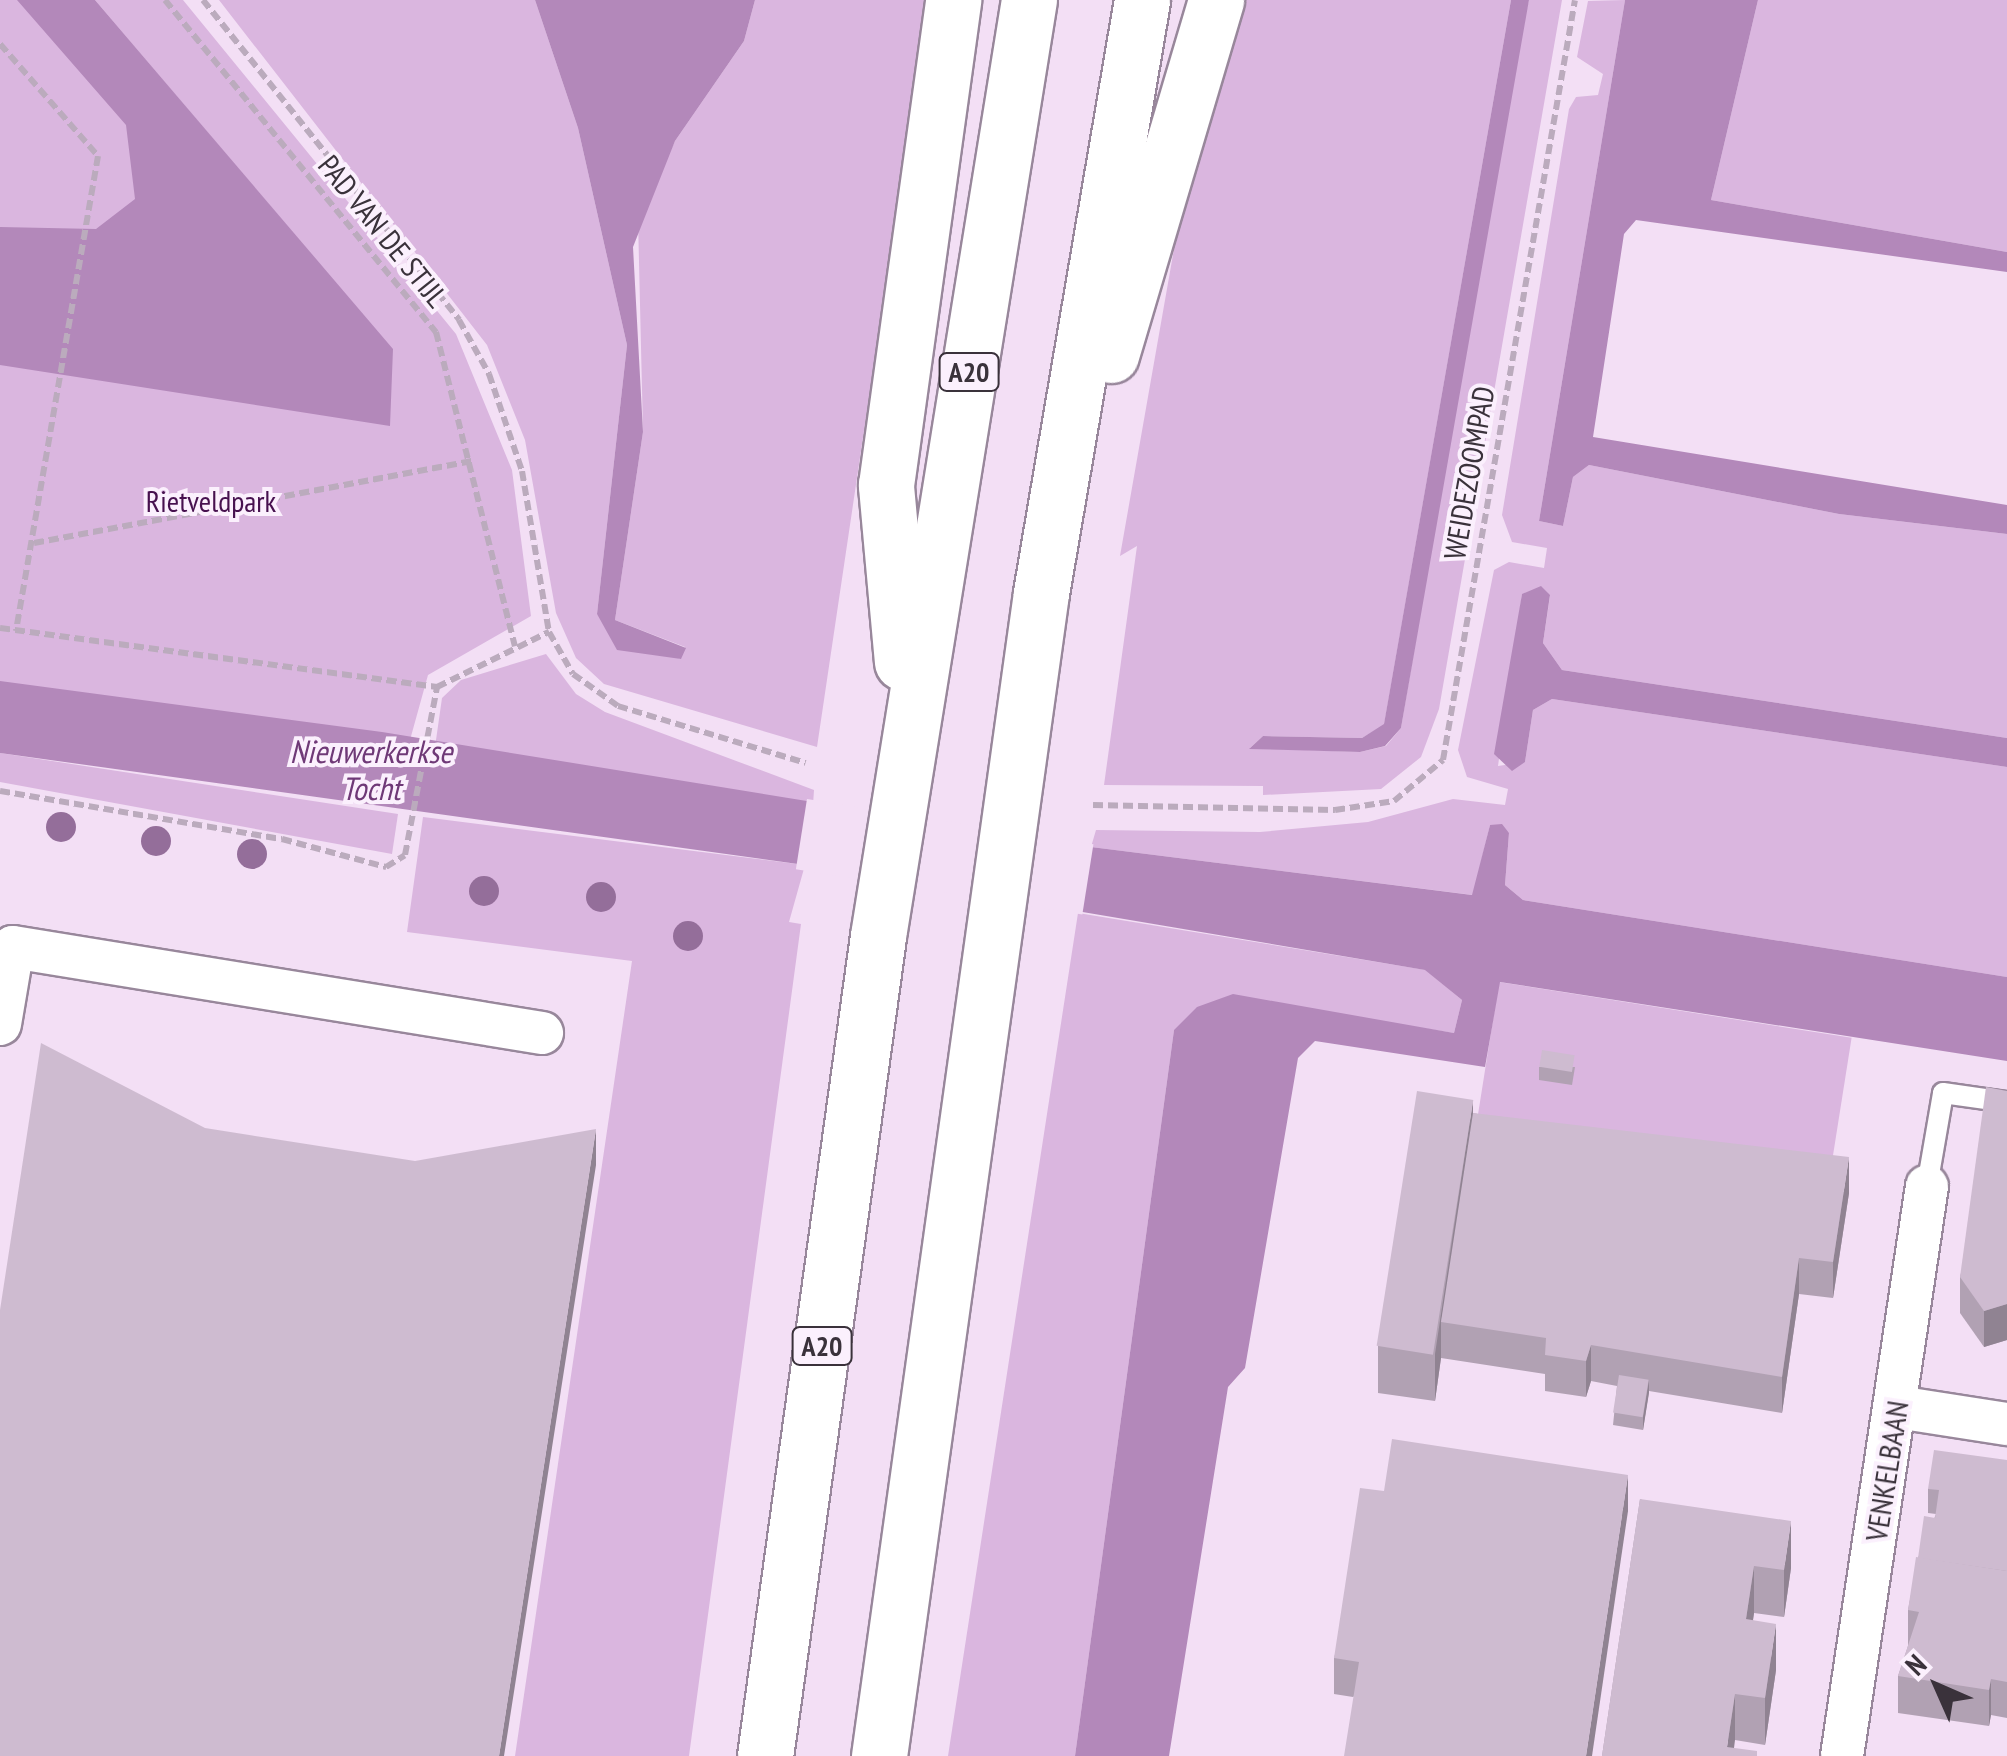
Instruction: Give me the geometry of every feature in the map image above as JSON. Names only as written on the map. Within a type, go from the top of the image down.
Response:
[{"type":"highway","name":"A20","points":[[909,744],[886,485],[953,0]]},
{"type":"highway","name":"A20","points":[[765,1756],[878,936],[1029,0]]},
{"type":"highway","points":[[879,1756],[987,952],[1041,593],[1142,0]]},
{"type":"highway","points":[[1041,593],[1216,0]]},
{"type":"street","points":[[0,1024],[12,947],[542,1033]]},
{"type":"street","name":"VENKELBAAN","points":[[1848,1755],[1928,1186]]},
{"type":"street","points":[[1897,1407],[2007,1424]]},
{"type":"lane","points":[[1928,1186],[1943,1093],[2007,1102]]},
{"type":"path","name":"PAD VAN DE STIJL","points":[[165,0],[436,332],[473,461],[515,646]]},
{"type":"path","name":"PAD VAN DE STIJL","points":[[203,0],[459,320],[490,374],[522,471],[548,632]]},
{"type":"path","name":"WEIDEZOOMPAD","points":[[1093,806],[1262,810],[1394,802],[1442,760],[1574,0]]},
{"type":"path","points":[[0,44],[98,156],[16,631]]},
{"type":"path","points":[[34,543],[473,461]]},
{"type":"path","points":[[0,628],[436,687],[548,632],[573,674],[618,706],[806,763]]},
{"type":"path","points":[[0,791],[282,839],[386,867],[405,855],[426,718],[436,687]]},
{"type":"green space","name":"Rietveldpark","points":[[0,0],[64,0],[392,349],[95,0],[183,0],[456,334],[512,470],[531,616],[428,675],[410,740],[0,693]]},
{"type":"green space","points":[[219,0],[535,0],[578,128],[627,345],[597,614],[680,659],[685,647],[615,620],[643,432],[638,219],[675,141],[744,41],[755,0],[928,0],[817,747],[604,684],[576,658],[556,613],[525,440],[487,345]]},
{"type":"green space","points":[[1228,0],[1511,0],[1384,725],[1362,738],[1263,736],[1250,748],[1360,752],[1386,746],[1401,728],[1510,81],[1529,0],[1562,0],[1439,709],[1421,757],[1381,789],[1263,795],[1263,786],[1104,785],[1137,546],[1120,556],[1206,67]]},
{"type":"green space","points":[[1625,0],[1539,521],[1563,526],[1573,477],[1589,465],[1839,514],[2007,534],[2007,738],[1562,670],[1543,643],[1550,596],[1522,594],[1498,766],[1525,762],[1533,710],[1552,699],[2007,767],[2007,977],[1523,900],[1505,885],[1509,833],[1490,825],[1473,895],[1091,847],[1096,830],[1260,832],[1368,822],[1453,799],[1505,805],[1508,789],[1467,777],[1458,750],[1494,570],[1509,562],[1544,568],[1547,548],[1512,542],[1502,515],[1569,109],[1576,97],[1598,95],[1603,74],[1577,57],[1588,1]]},
{"type":"green space","points":[[1758,0],[2007,0],[2007,252],[1711,200]]},
{"type":"green space","points":[[546,654],[576,694],[605,712],[814,790],[813,805],[435,747],[442,698],[461,680]]},
{"type":"green space","points":[[0,753],[398,814],[392,854],[0,782]]},
{"type":"green space","points":[[423,817],[805,865],[789,922],[801,924],[689,1756],[515,1756],[632,961],[407,932]]},
{"type":"green space","points":[[1078,913],[1426,970],[1462,1000],[1454,1033],[1384,1022],[1174,1030],[1075,1756],[948,1756]]},
{"type":"green space","points":[[1499,982],[1852,1038],[1830,1172],[1478,1116]]},
{"type":"water","points":[[17,0],[95,0],[393,349],[390,426],[0,365],[0,227],[96,229],[135,199],[126,125]]},
{"type":"water","points":[[535,0],[755,0],[744,41],[675,141],[633,247],[643,432],[615,620],[686,648],[681,659],[617,650],[597,614],[627,345],[578,128]]},
{"type":"water","points":[[1511,0],[1529,0],[1401,728],[1385,746],[1360,752],[1249,749],[1263,736],[1362,738],[1384,724]]},
{"type":"water","points":[[1625,0],[1758,0],[1711,200],[2007,252],[2007,272],[1636,220],[1624,234],[1593,437],[2007,505],[2007,534],[1839,514],[1589,465],[1573,477],[1563,526],[1539,521]]},
{"type":"water","points":[[1541,586],[1550,595],[1543,643],[1562,670],[2007,738],[2007,767],[1552,699],[1533,710],[1525,762],[1512,771],[1494,754],[1522,594]]},
{"type":"water","name":"Nieuwerkerkse Tocht","points":[[0,681],[382,732],[1091,847],[1472,895],[1490,825],[1502,824],[1509,833],[1505,885],[1523,900],[2007,977],[2007,1061],[1500,982],[1485,1067],[1315,1041],[1298,1058],[1245,1368],[1228,1387],[1169,1756],[1075,1756],[1174,1030],[1197,1007],[1233,994],[1454,1033],[1462,1000],[1425,970],[805,865],[0,753]]},
{"type":"pier","points":[[807,799],[1093,844],[1082,914],[796,869]]},
{"type":"building","points":[[41,1043],[205,1128],[415,1161],[596,1129],[499,1756],[0,1756],[0,1310]]},
{"type":"building","points":[[1542,1050],[1575,1055],[1572,1072],[1539,1067]]},
{"type":"building","points":[[1986,1087],[2007,1091],[2007,1304],[1984,1311],[1960,1277]]},
{"type":"building","points":[[1417,1091],[1473,1100],[1433,1355],[1377,1346]]},
{"type":"building","points":[[1473,1113],[1849,1157],[1833,1262],[1799,1258],[1782,1377],[1591,1345],[1586,1361],[1545,1355],[1546,1338],[1441,1322]]},
{"type":"building","points":[[1619,1375],[1649,1380],[1643,1417],[1613,1413]]},
{"type":"building","points":[[1392,1439],[1628,1475],[1586,1756],[1344,1756],[1359,1662],[1334,1658],[1360,1488],[1384,1491]]},
{"type":"building","points":[[1934,1450],[2007,1460],[2007,1571],[1918,1558],[1924,1516],[1935,1518],[1939,1490],[1928,1489]]},
{"type":"building","points":[[1640,1499],[1791,1521],[1784,1570],[1754,1566],[1746,1619],[1776,1624],[1765,1698],[1735,1694],[1727,1747],[1757,1751],[1757,1756],[1602,1756]]},
{"type":"building","points":[[1916,1557],[2007,1571],[2007,1682],[1991,1679],[1989,1690],[1898,1676],[1919,1612],[1908,1610]]}]
